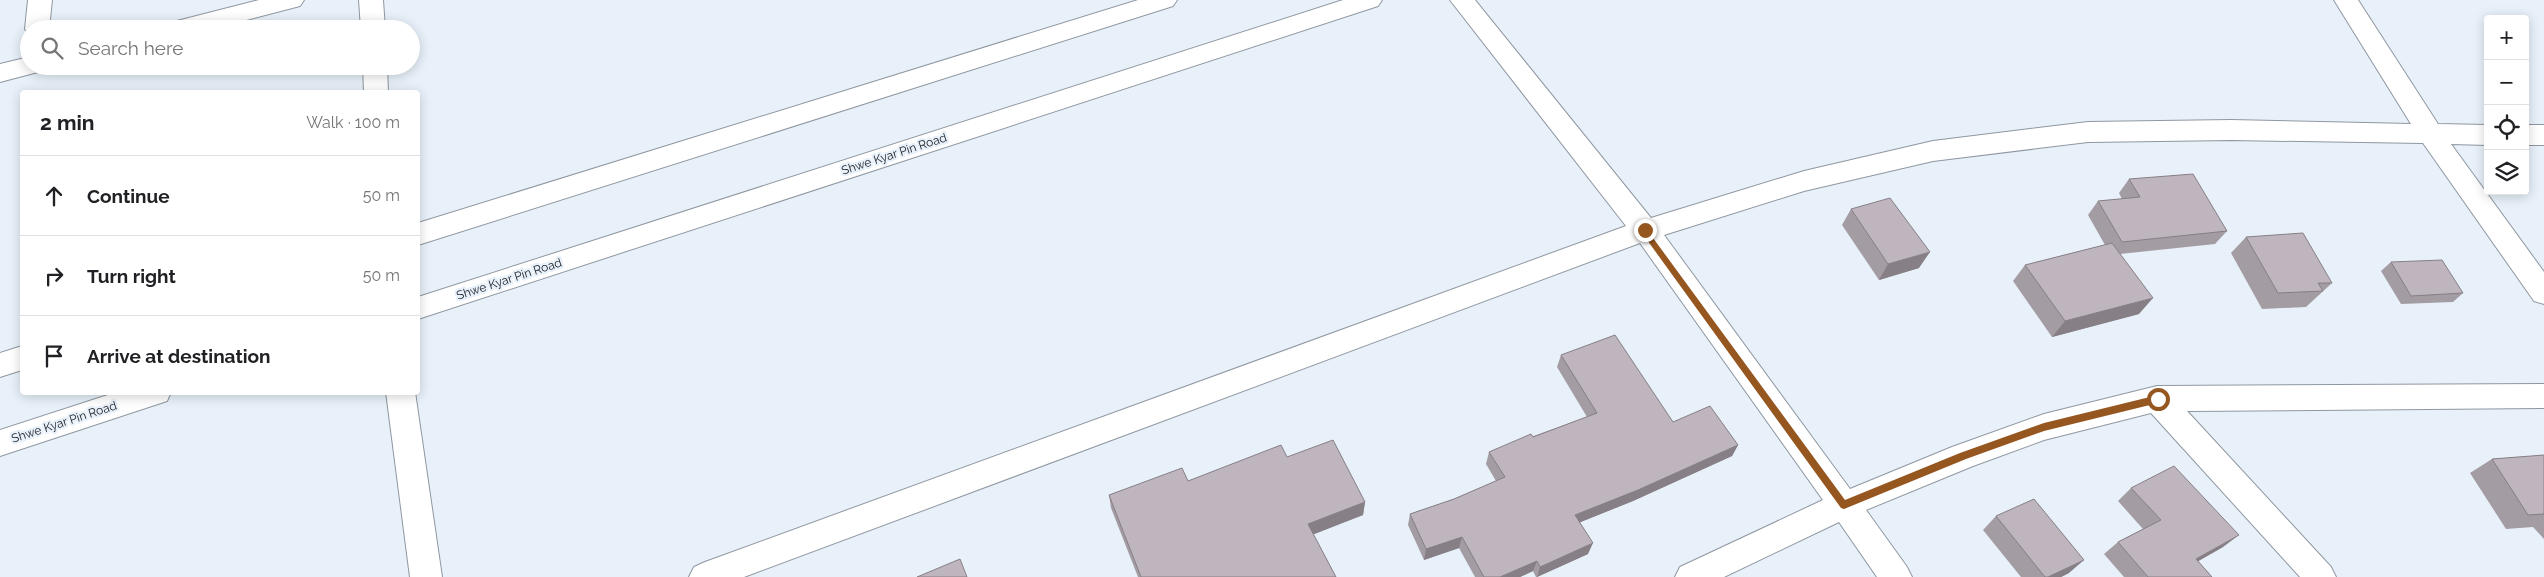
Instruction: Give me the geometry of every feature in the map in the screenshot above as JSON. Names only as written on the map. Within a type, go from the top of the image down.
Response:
[{"type":"street","points":[[38,20],[40,0]]},
{"type":"street","points":[[213,20],[292,0]]},
{"type":"street","points":[[371,0],[372,20]]},
{"type":"street","points":[[420,233],[1165,0]]},
{"type":"street","name":"Shwe Kyar Pin Road","points":[[420,307],[1370,0]]},
{"type":"street","points":[[1462,0],[1645,230],[1896,577]]},
{"type":"street","points":[[2346,0],[2431,134],[2544,293]]},
{"type":"street","points":[[0,73],[20,68]]},
{"type":"street","points":[[375,75],[376,90]]},
{"type":"street","points":[[705,577],[1645,230],[1804,181],[1932,151],[2088,132],[2231,130],[2484,135]]},
{"type":"street","points":[[2529,135],[2544,135]]},
{"type":"street","points":[[0,366],[20,359]]},
{"type":"street","name":"Shwe Kyar Pin Road","points":[[0,443],[148,395]]},
{"type":"street","points":[[400,395],[426,577]]},
{"type":"street","points":[[1691,577],[1844,505],[1963,456],[2044,427],[2158,399],[2544,396]]},
{"type":"street","points":[[2158,399],[2320,577]]},
{"type":"building","points":[[2193,174],[2227,231],[2122,242],[2098,201],[2140,197],[2129,179]]},
{"type":"building","points":[[1890,198],[1930,252],[1888,264],[1851,209]]},
{"type":"building","points":[[2303,233],[2332,283],[2318,283],[2323,291],[2278,293],[2246,237]]},
{"type":"building","points":[[2112,243],[2153,298],[2065,321],[2025,265]]},
{"type":"building","points":[[2442,260],[2463,293],[2411,296],[2391,262]]},
{"type":"building","points":[[1615,335],[1673,422],[1710,406],[1738,445],[1638,490],[1575,515],[1593,543],[1540,567],[1537,561],[1500,577],[1484,577],[1462,537],[1426,549],[1410,514],[1454,499],[1505,477],[1489,452],[1531,434],[1533,437],[1597,413],[1561,355]]},
{"type":"building","points":[[1333,440],[1365,502],[1308,524],[1336,577],[1141,577],[1109,495],[1182,468],[1188,481],[1281,445],[1287,457]]},
{"type":"building","points":[[2544,455],[2544,514],[2528,515],[2492,459]]},
{"type":"building","points":[[2174,466],[2239,535],[2196,559],[2212,577],[2148,577],[2118,542],[2161,520],[2131,488]]},
{"type":"building","points":[[2034,499],[2084,560],[2048,577],[2045,577],[1996,516]]},
{"type":"building","points":[[960,559],[967,577],[917,577]]},
{"type":"route","points":[[1645,230],[1844,505],[1963,456],[2044,427],[2158,399]]}]
